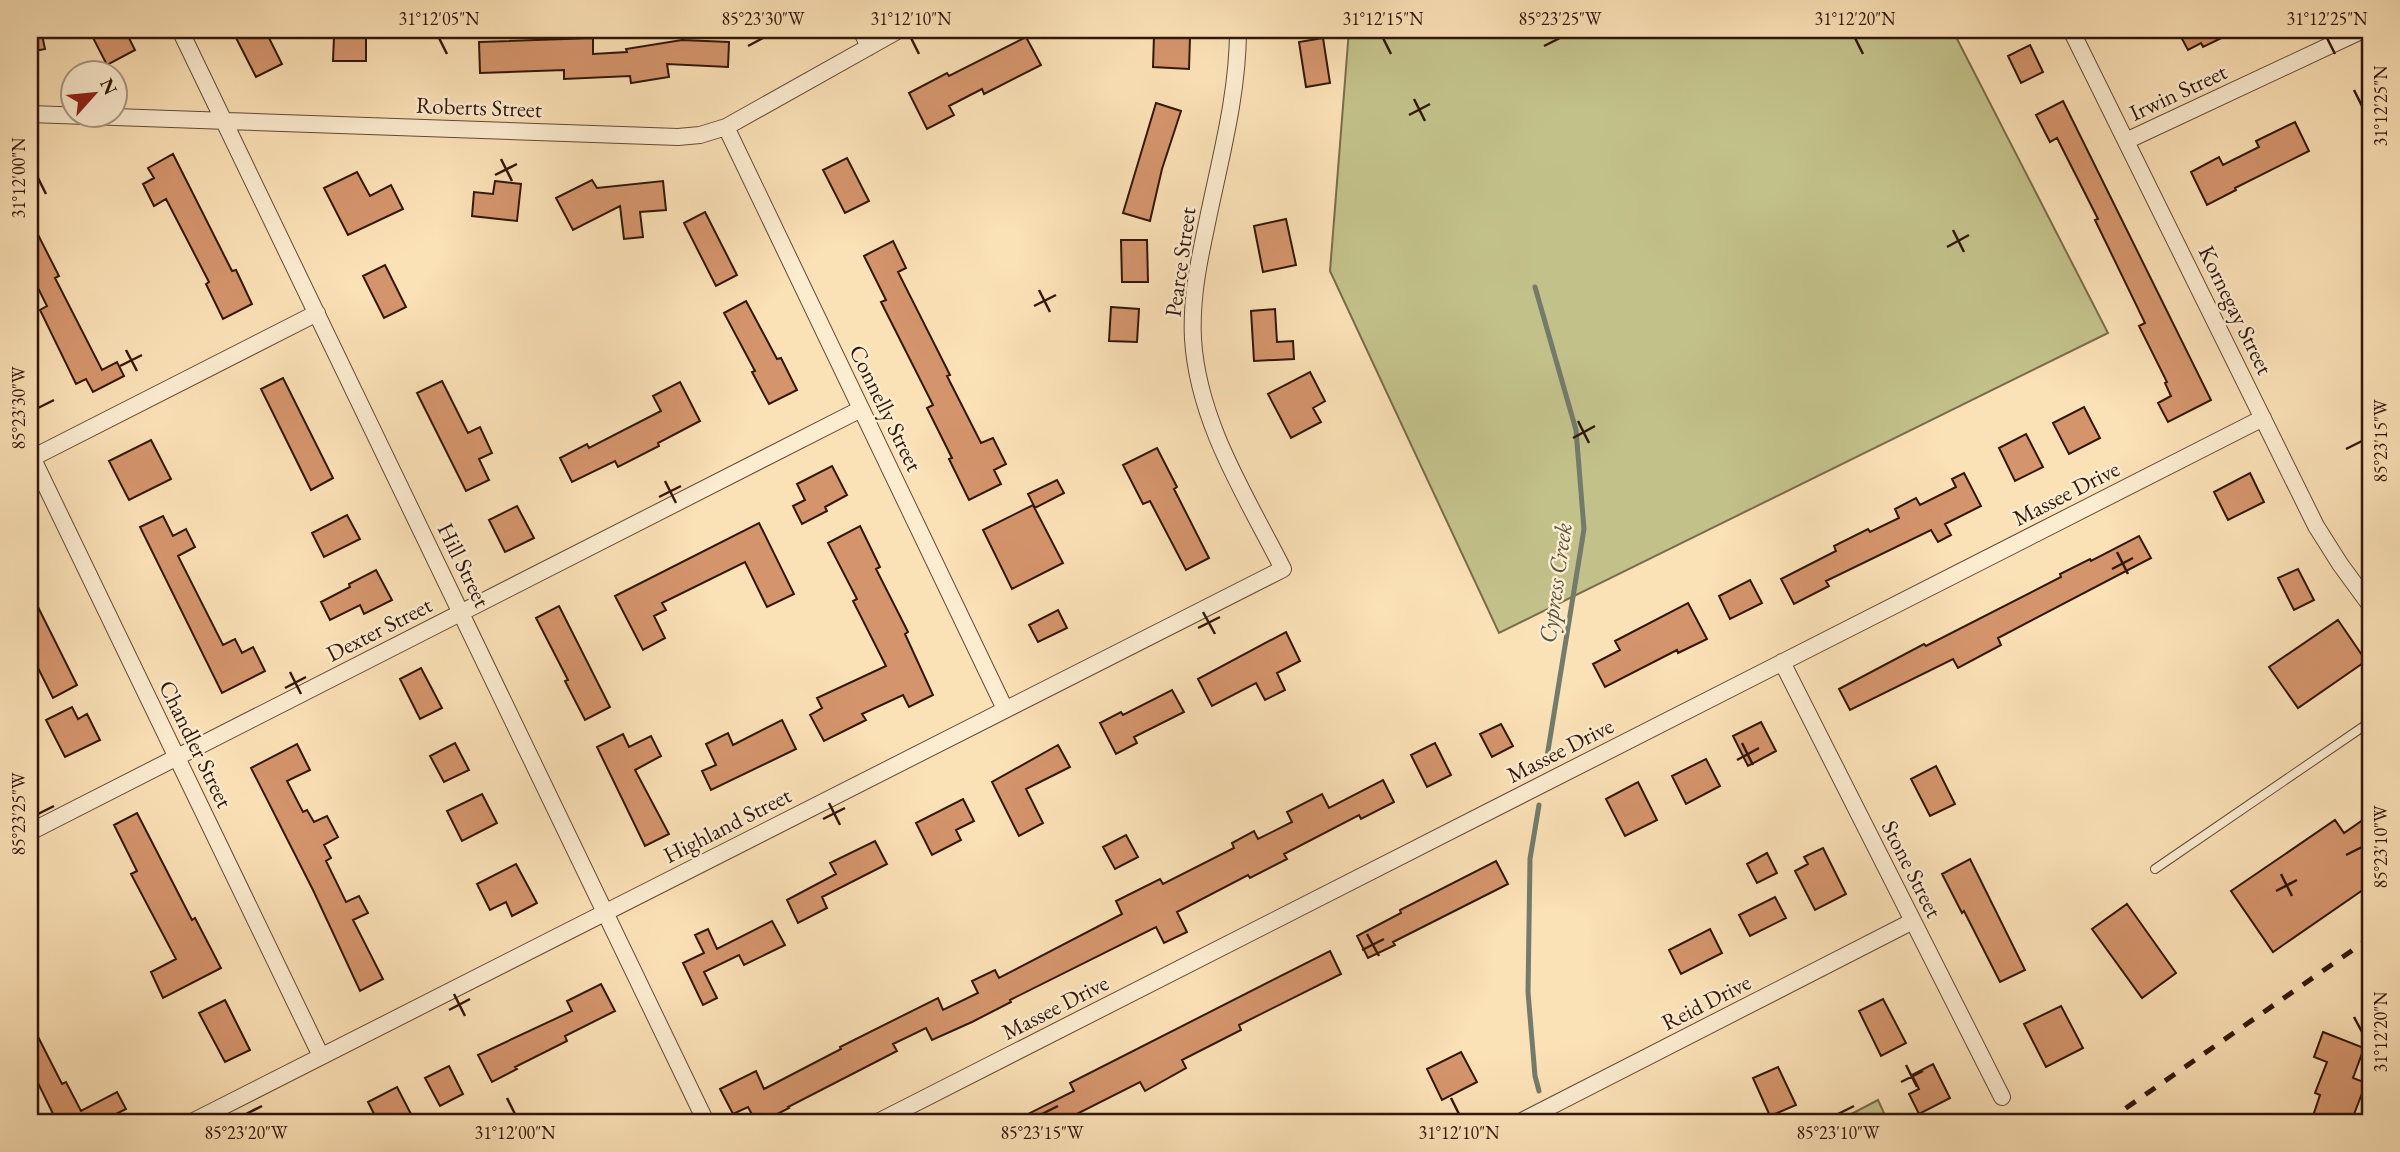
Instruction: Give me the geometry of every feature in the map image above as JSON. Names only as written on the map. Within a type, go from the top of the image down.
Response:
[{"type":"street","name":"Hill Street","points":[[180,30],[706,1122]]},
{"type":"street","points":[[861,30],[870,47]]},
{"type":"street","name":"Roberts Street","points":[[30,114],[678,137],[700,135],[726,127],[899,30]]},
{"type":"street","name":"Pearce Street","points":[[1238,30],[1238,57],[1232,101],[1198,267],[1193,306],[1193,339],[1198,379],[1209,416],[1283,569]]},
{"type":"street","name":"Kornegay Street","points":[[2071,30],[2316,526],[2370,605]]},
{"type":"street","name":"Irwin Street","points":[[2126,141],[2363,30]]},
{"type":"street","name":"Connelly Street","points":[[726,127],[1005,709]]},
{"type":"street","points":[[31,455],[317,313]]},
{"type":"street","name":"Dexter Street","points":[[30,832],[861,409]]},
{"type":"street","name":"Massee Drive","points":[[878,1122],[2263,418]]},
{"type":"street","name":"Chandler Street","points":[[31,455],[321,1056]]},
{"type":"street","name":"Highland Street","points":[[192,1122],[1283,569]]},
{"type":"street","name":"Stone Street","points":[[1782,662],[2002,1097]]},
{"type":"street","name":"Reid Drive","points":[[1520,1122],[1913,921]]},
{"type":"lane","points":[[2155,869],[2370,722]]},
{"type":"shaded area","points":[[1349,30],[1913,30],[1955,35],[2108,333],[1499,633],[1330,271]]},
{"type":"shaded area","points":[[1878,1100],[1888,1122],[1836,1122]]},
{"type":"building","points":[[30,30],[41,30],[45,49],[30,52]]},
{"type":"building","points":[[89,30],[125,30],[135,50],[116,60],[104,60]]},
{"type":"building","points":[[232,30],[265,30],[282,64],[256,77]]},
{"type":"building","points":[[2194,30],[2238,30],[2203,47],[2201,43],[2188,50],[2181,37]]},
{"type":"building","points":[[1154,35],[1190,37],[1189,69],[1153,67]]},
{"type":"building","points":[[334,36],[366,37],[366,61],[333,61]]},
{"type":"building","points":[[1026,37],[1041,65],[984,94],[982,89],[949,106],[954,115],[927,129],[909,93]]},
{"type":"building","points":[[593,38],[593,54],[627,52],[626,49],[682,40],[729,42],[728,67],[667,64],[669,77],[631,83],[630,76],[564,79],[564,70],[480,73],[479,42]]},
{"type":"building","points":[[1323,38],[1330,83],[1306,87],[1299,42]]},
{"type":"building","points":[[2030,45],[2043,72],[2021,83],[2008,56]]},
{"type":"building","points":[[2063,101],[2211,400],[2168,422],[2158,403],[2171,396],[2165,383],[2167,382],[2139,326],[2145,323],[2095,220],[2098,219],[2057,138],[2050,142],[2036,115]]},
{"type":"building","points":[[1156,103],[1181,111],[1162,169],[1150,221],[1123,213]]},
{"type":"building","points":[[2295,122],[2309,151],[2207,205],[2191,172],[2219,157],[2223,165],[2259,147],[2256,141]]},
{"type":"building","points":[[173,154],[232,271],[236,270],[252,304],[223,319],[206,284],[209,282],[166,199],[154,206],[143,184],[154,178],[148,168]]},
{"type":"building","points":[[847,158],[869,201],[845,213],[823,170]]},
{"type":"building","points":[[357,172],[370,196],[391,185],[403,209],[348,235],[324,188]]},
{"type":"building","points":[[592,180],[597,188],[663,181],[666,210],[640,212],[643,237],[624,239],[620,206],[573,230],[556,198]]},
{"type":"building","points":[[495,181],[521,184],[517,221],[472,216],[474,192],[493,194]]},
{"type":"building","points":[[705,212],[737,275],[716,286],[684,223]]},
{"type":"building","points":[[30,219],[59,276],[55,278],[102,370],[117,362],[124,376],[93,392],[86,379],[76,384],[40,310],[47,306],[30,272]]},
{"type":"building","points":[[1286,219],[1296,265],[1263,272],[1254,226]]},
{"type":"building","points":[[1121,240],[1147,240],[1148,282],[1122,282]]},
{"type":"building","points":[[893,241],[906,268],[898,272],[950,375],[947,376],[981,443],[993,438],[1006,464],[994,470],[1001,484],[969,500],[927,408],[933,405],[881,302],[886,300],[864,256]]},
{"type":"building","points":[[385,265],[406,307],[384,318],[363,276]]},
{"type":"building","points":[[746,301],[797,390],[769,404],[724,313]]},
{"type":"building","points":[[1111,307],[1139,309],[1137,342],[1109,341]]},
{"type":"building","points":[[1275,309],[1277,342],[1293,341],[1294,359],[1254,361],[1251,311]]},
{"type":"building","points":[[1310,372],[1325,401],[1313,408],[1321,422],[1291,438],[1268,394]]},
{"type":"building","points":[[283,378],[333,478],[311,490],[261,389]]},
{"type":"building","points":[[442,381],[468,433],[480,427],[492,453],[479,459],[489,480],[466,491],[417,393]]},
{"type":"building","points":[[680,382],[700,421],[618,467],[615,461],[572,482],[560,458],[587,444],[589,448],[661,411],[653,396]]},
{"type":"building","points":[[2084,407],[2100,438],[2069,454],[2053,423]]},
{"type":"building","points":[[2026,434],[2043,467],[2015,481],[1999,448]]},
{"type":"building","points":[[151,440],[171,479],[129,500],[109,461]]},
{"type":"building","points":[[1157,448],[1177,487],[1174,489],[1209,558],[1186,570],[1150,501],[1143,504],[1123,465]]},
{"type":"building","points":[[832,466],[847,495],[825,507],[827,511],[802,524],[793,506],[805,500],[797,484]]},
{"type":"building","points":[[1964,473],[1981,506],[1945,524],[1951,535],[1938,542],[1931,530],[1826,581],[1829,586],[1794,604],[1781,579],[1836,551],[1834,546],[1868,529],[1870,532],[1899,518],[1895,509],[1916,498],[1920,505],[1956,487],[1952,479]]},
{"type":"building","points":[[2250,473],[2264,502],[2228,520],[2214,492]]},
{"type":"building","points":[[1057,480],[1064,493],[1035,508],[1028,494]]},
{"type":"building","points":[[1033,505],[1063,563],[1012,589],[983,530]]},
{"type":"building","points":[[517,506],[534,538],[505,552],[489,520]]},
{"type":"building","points":[[347,515],[360,539],[324,557],[312,533]]},
{"type":"building","points":[[163,516],[173,536],[186,529],[195,547],[178,556],[223,645],[235,639],[242,653],[253,647],[265,671],[222,693],[140,527]]},
{"type":"building","points":[[759,523],[794,594],[767,607],[745,562],[662,603],[666,610],[654,616],[665,638],[643,650],[615,596]]},
{"type":"building","points":[[860,526],[880,567],[876,569],[908,632],[905,634],[933,695],[909,707],[903,695],[862,714],[866,720],[824,741],[810,715],[822,708],[817,698],[886,666],[853,601],[857,599],[828,543]]},
{"type":"building","points":[[2139,536],[2151,558],[1998,638],[2001,645],[1958,668],[1953,659],[1850,710],[1839,689]]},
{"type":"building","points":[[2298,569],[2314,600],[2294,610],[2278,578]]},
{"type":"building","points":[[376,570],[392,600],[364,614],[360,605],[330,620],[321,602]]},
{"type":"building","points":[[1750,580],[1762,603],[1730,619],[1719,596]]},
{"type":"building","points":[[30,591],[77,685],[53,698],[30,652]]},
{"type":"building","points":[[1688,603],[1707,639],[1678,653],[1677,650],[1605,687],[1593,664],[1620,650],[1615,641]]},
{"type":"building","points":[[559,606],[610,707],[585,720],[536,618]]},
{"type":"building","points":[[1058,610],[1067,628],[1038,642],[1029,625]]},
{"type":"building","points":[[2338,620],[2366,661],[2298,708],[2269,667]]},
{"type":"building","points":[[1286,632],[1300,661],[1277,673],[1285,690],[1265,700],[1256,683],[1212,706],[1198,679]]},
{"type":"building","points":[[421,668],[442,708],[420,719],[400,679]]},
{"type":"building","points":[[1172,690],[1184,712],[1134,737],[1137,743],[1116,754],[1100,723],[1121,712],[1123,715]]},
{"type":"building","points":[[72,707],[78,719],[87,714],[100,740],[65,757],[46,720]]},
{"type":"building","points":[[782,720],[796,749],[711,790],[702,771],[716,765],[706,744],[728,733],[733,745]]},
{"type":"building","points":[[1761,722],[1776,751],[1748,766],[1733,736]]},
{"type":"building","points":[[1501,724],[1513,746],[1492,757],[1480,734]]},
{"type":"building","points":[[623,734],[629,747],[651,736],[661,756],[635,770],[669,834],[645,846],[597,747]]},
{"type":"building","points":[[455,743],[469,770],[444,782],[430,756]]},
{"type":"building","points":[[1435,743],[1451,775],[1427,787],[1411,755]]},
{"type":"building","points":[[297,744],[310,770],[287,781],[303,812],[307,810],[314,822],[327,816],[338,837],[324,845],[331,858],[326,861],[346,902],[359,896],[368,913],[353,920],[383,979],[360,991],[313,890],[251,768]]},
{"type":"building","points":[[1058,745],[1070,767],[1026,789],[1043,823],[1019,836],[992,782]]},
{"type":"building","points":[[1706,759],[1720,786],[1686,804],[1672,776]]},
{"type":"building","points":[[1936,766],[1955,804],[1930,816],[1911,779]]},
{"type":"building","points":[[1383,780],[1394,802],[1361,819],[1359,815],[1284,854],[1287,859],[1250,878],[1248,875],[1177,912],[1187,932],[1164,943],[1156,927],[932,1040],[926,1028],[893,1044],[897,1051],[762,1122],[756,1122],[748,1107],[733,1114],[720,1089],[756,1071],[764,1089],[938,998],[943,1010],[978,993],[972,981],[995,970],[999,978],[1122,914],[1116,901],[1160,879],[1163,884],[1234,848],[1232,843],[1254,831],[1258,839],[1292,822],[1287,812],[1322,794],[1329,808]]},
{"type":"building","points":[[1638,782],[1657,820],[1625,836],[1606,799]]},
{"type":"building","points":[[482,794],[497,823],[462,841],[447,811]]},
{"type":"building","points":[[963,799],[974,821],[956,830],[961,840],[932,855],[916,823]]},
{"type":"building","points":[[137,813],[192,920],[195,918],[221,968],[163,998],[151,972],[176,959],[131,874],[137,871],[114,825]]},
{"type":"building","points":[[2370,815],[2370,885],[2273,952],[2231,891],[2335,820],[2344,833]]},
{"type":"building","points":[[1126,835],[1138,857],[1115,869],[1103,847]]},
{"type":"building","points":[[875,841],[887,864],[822,897],[827,908],[798,923],[787,900],[836,874],[830,863]]},
{"type":"building","points":[[1823,848],[1846,894],[1815,910],[1795,871],[1808,864],[1804,857]]},
{"type":"building","points":[[1767,853],[1777,873],[1757,883],[1747,864]]},
{"type":"building","points":[[1970,859],[2025,970],[2000,982],[1942,874]]},
{"type":"building","points":[[1496,861],[1508,884],[1393,942],[1395,945],[1368,958],[1357,936],[1401,913],[1400,910]]},
{"type":"building","points":[[516,864],[537,903],[512,916],[506,902],[490,910],[477,884]]},
{"type":"building","points":[[1775,897],[1786,918],[1750,936],[1739,915]]},
{"type":"building","points":[[2127,904],[2176,973],[2142,998],[2092,929]]},
{"type":"building","points":[[772,921],[785,945],[744,965],[739,955],[704,972],[717,998],[703,1005],[683,963],[704,953],[695,935],[708,929],[717,949]]},
{"type":"building","points":[[1710,929],[1722,953],[1681,974],[1669,950]]},
{"type":"building","points":[[1330,951],[1341,974],[1239,1025],[1241,1030],[1182,1060],[1186,1068],[1145,1091],[1140,1082],[1061,1122],[1012,1122],[1074,1091],[1070,1083]]},
{"type":"building","points":[[601,984],[615,1011],[565,1036],[567,1041],[515,1067],[517,1069],[492,1082],[478,1055],[572,1011],[567,1001]]},
{"type":"building","points":[[1883,999],[1906,1043],[1881,1056],[1859,1011]]},
{"type":"building","points":[[225,1000],[250,1050],[225,1062],[199,1013]]},
{"type":"building","points":[[2061,1006],[2083,1048],[2046,1067],[2024,1024]]},
{"type":"building","points":[[30,1021],[62,1084],[66,1082],[81,1111],[117,1092],[126,1109],[100,1122],[57,1122],[38,1083],[30,1087]]},
{"type":"building","points":[[2323,1032],[2364,1048],[2353,1078],[2366,1083],[2351,1122],[2311,1122],[2320,1095],[2315,1093],[2327,1062],[2314,1057]]},
{"type":"building","points":[[1461,1052],[1477,1082],[1442,1100],[1427,1069]]},
{"type":"building","points":[[1933,1064],[1950,1098],[1919,1114],[1909,1094],[1919,1089],[1912,1075]]},
{"type":"building","points":[[449,1066],[463,1094],[440,1106],[425,1078]]},
{"type":"building","points":[[1778,1067],[1796,1105],[1770,1116],[1753,1078]]},
{"type":"building","points":[[397,1087],[412,1116],[399,1122],[378,1122],[368,1102]]},
{"type":"waterway","name":"Cypress Creek","points":[[1535,287],[1576,430],[1584,529],[1546,763]]},
{"type":"waterway","name":"Cypress Creek","points":[[1539,805],[1530,859],[1528,992],[1535,1076],[1539,1091]]},
{"type":"railway","points":[[2106,1122],[2370,938]]}]
